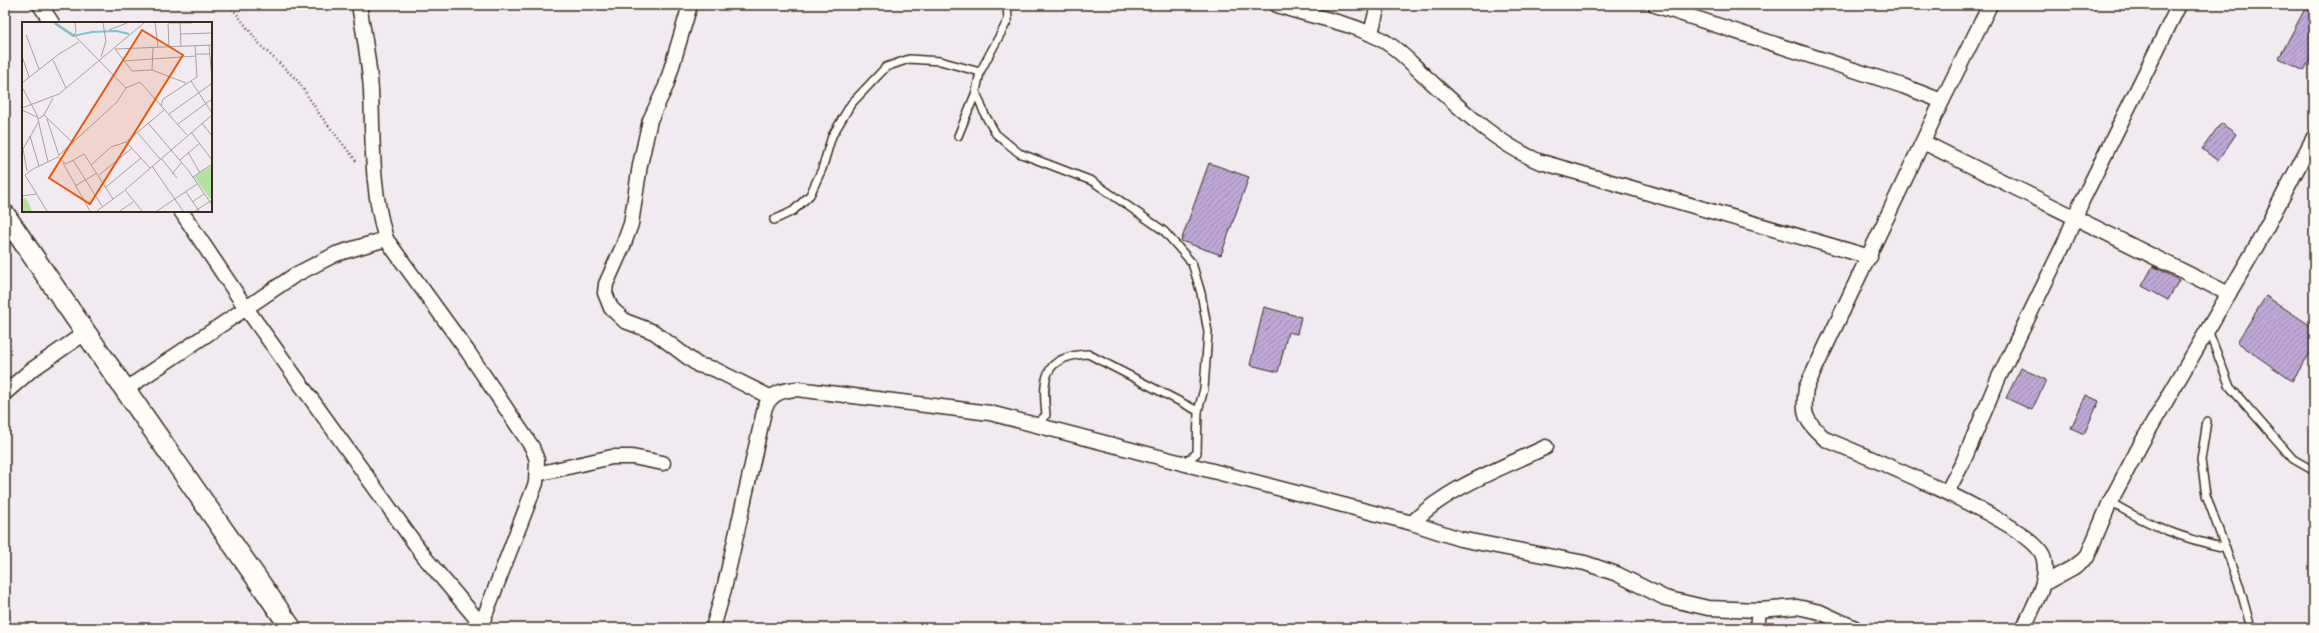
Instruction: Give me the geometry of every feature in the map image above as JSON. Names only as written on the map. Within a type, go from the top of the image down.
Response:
[{"type":"street","points":[[40,5],[51,22]]},
{"type":"street","points":[[182,212],[246,308],[426,560],[481,626],[536,483],[537,460],[532,447],[468,352],[386,239],[379,218],[372,154],[371,89],[365,34],[359,5]]},
{"type":"street","points":[[690,5],[666,86],[650,120],[640,165],[631,224],[624,246],[606,284],[605,293],[611,308],[625,321],[654,332],[690,361],[714,369],[770,397]]},
{"type":"street","points":[[1277,5],[1303,14],[1349,24],[1371,33],[1394,47],[1491,135],[1515,151],[1538,161],[1870,256]]},
{"type":"street","points":[[1371,33],[1378,5]]},
{"type":"street","points":[[1655,5],[1903,86],[1942,101]]},
{"type":"street","points":[[1990,5],[1942,101],[1870,256],[1806,388],[1803,408],[1810,425],[1825,439],[1947,492],[2016,531],[2038,548],[2043,557],[2043,584],[2024,628]]},
{"type":"street","points":[[1947,492],[1963,462],[1998,377],[2179,5]]},
{"type":"street","points":[[2043,584],[2074,567],[2087,557],[2110,502],[2146,436],[2270,224],[2314,137]]},
{"type":"street","points":[[1923,142],[2076,216],[2115,238],[2229,294]]},
{"type":"street","points":[[5,215],[85,333],[126,389],[291,628]]},
{"type":"street","points":[[126,389],[295,275],[336,254],[386,239]]},
{"type":"street","points":[[5,393],[30,372],[85,333]]},
{"type":"street","points":[[713,628],[724,589],[763,417],[770,397],[788,389],[825,391],[990,413],[1412,523],[1460,539],[1585,562],[1617,574],[1666,598],[1708,608],[1759,610],[1797,607],[1820,612],[1855,628]]},
{"type":"street","points":[[1412,523],[1426,509],[1449,494],[1546,447]]},
{"type":"street","points":[[537,474],[612,457],[632,457],[663,463]]},
{"type":"street","points":[[1757,628],[1759,610]]},
{"type":"lane","points":[[958,136],[976,92],[980,72],[1008,20],[1007,5]]},
{"type":"lane","points":[[774,220],[793,211],[810,195],[822,169],[832,136],[851,104],[886,66],[909,59],[940,61],[980,72]]},
{"type":"lane","points":[[976,92],[985,115],[996,134],[1019,154],[1092,181],[1164,231],[1192,263],[1201,293],[1208,332],[1204,389],[1198,411],[1196,452],[1184,464]]},
{"type":"lane","points":[[2208,330],[2230,387],[2293,459],[2314,471]]},
{"type":"lane","points":[[1036,424],[1046,414],[1043,386],[1048,373],[1058,360],[1070,355],[1088,354],[1198,411]]},
{"type":"lane","points":[[2207,421],[2201,460],[2206,495],[2226,548],[2251,628]]},
{"type":"lane","points":[[2110,502],[2142,521],[2188,540],[2226,548]]},
{"type":"path","points":[[230,5],[261,46],[298,81],[320,115],[360,166]]},
{"type":"building","points":[[2307,5],[2314,5],[2314,51],[2304,71],[2279,58]]},
{"type":"building","points":[[2221,123],[2236,134],[2218,161],[2202,149]]},
{"type":"building","points":[[1209,163],[1249,177],[1221,255],[1181,241]]},
{"type":"building","points":[[2153,266],[2179,280],[2168,300],[2142,286]]},
{"type":"building","points":[[2266,296],[2314,328],[2314,347],[2292,381],[2237,342]]},
{"type":"building","points":[[1264,307],[1301,317],[1297,334],[1288,332],[1278,372],[1250,365]]},
{"type":"building","points":[[2021,368],[2046,380],[2032,410],[2006,398]]},
{"type":"building","points":[[2086,395],[2099,401],[2084,434],[2071,428]]}]
